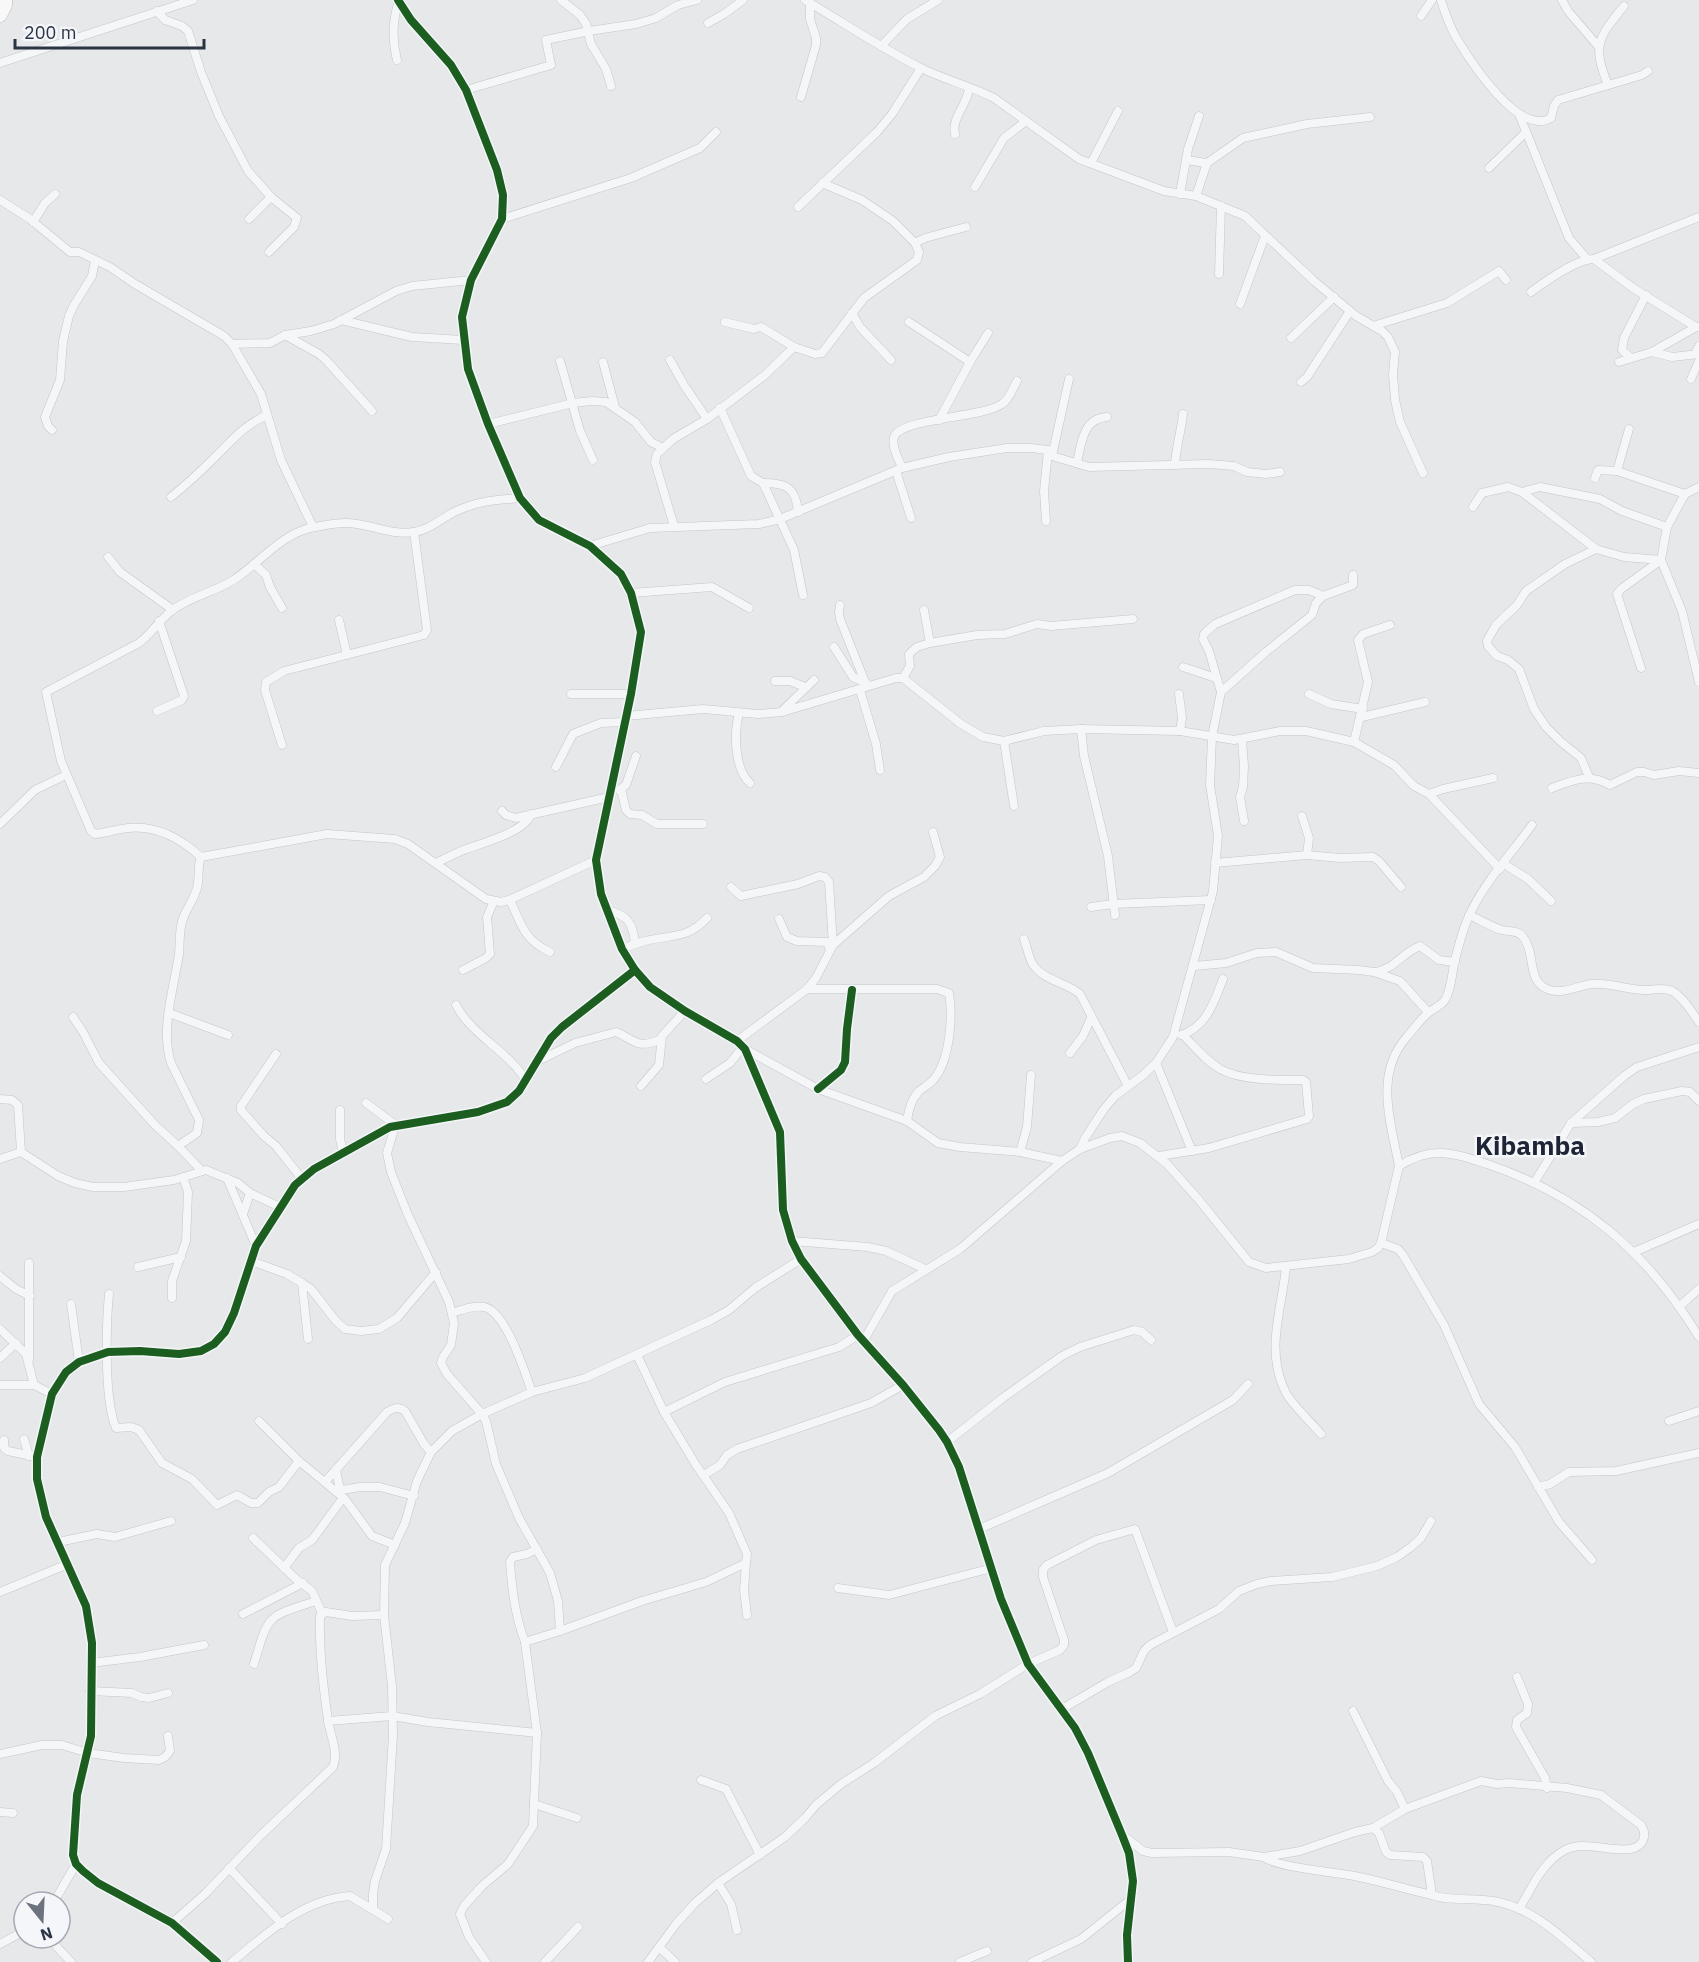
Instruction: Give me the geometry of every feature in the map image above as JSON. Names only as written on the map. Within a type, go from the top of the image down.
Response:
[{"type":"highway","points":[[0,15],[4,11],[6,0]]},
{"type":"street","points":[[0,63],[180,2],[193,0]]},
{"type":"street","points":[[561,0],[580,15],[589,31],[591,44],[606,69],[611,86]]},
{"type":"street","points":[[466,90],[551,65],[546,40],[636,24],[656,18],[678,5],[697,0]]},
{"type":"street","points":[[708,23],[743,0]]},
{"type":"street","points":[[881,46],[907,19],[938,0]]},
{"type":"street","points":[[1421,16],[1432,0]]},
{"type":"street","points":[[1441,0],[1457,39],[1501,100],[1519,114],[1534,120],[1551,118],[1558,100],[1608,86],[1648,71]]},
{"type":"street","points":[[1562,0],[1568,11],[1598,46]]},
{"type":"street","points":[[397,60],[392,42],[398,1]]},
{"type":"street","points":[[398,1],[411,20],[451,65],[466,90],[497,170],[503,195],[502,219],[471,280],[462,317],[468,369],[488,424],[520,498],[539,520],[590,546],[621,573],[632,593],[642,632],[596,860],[601,894],[622,950],[650,987],[742,1046],[819,1089],[907,1121],[938,1143],[1020,1152],[1062,1161]]},
{"type":"street","points":[[807,2],[921,68],[994,98],[1078,159],[1138,182],[1180,194],[1196,196],[1245,216],[1350,311],[1388,338],[1395,352],[1393,374],[1397,411],[1408,443],[1423,473]]},
{"type":"street","points":[[801,97],[816,45],[807,2]]},
{"type":"street","points":[[1608,86],[1598,57],[1598,46],[1612,20],[1624,6]]},
{"type":"street","points":[[157,11],[165,20],[182,26],[188,31],[201,72],[219,116],[248,171],[271,197],[297,218],[294,227],[269,252]]},
{"type":"street","points":[[798,207],[878,132],[921,68]]},
{"type":"street","points":[[955,134],[955,123],[969,97],[969,88]]},
{"type":"street","points":[[1091,163],[1119,111]]},
{"type":"street","points":[[1519,114],[1569,238],[1591,259],[1633,288],[1698,327]]},
{"type":"street","points":[[1180,194],[1186,160],[1199,116]]},
{"type":"street","points":[[1196,196],[1207,164],[1243,138],[1307,124],[1370,117]]},
{"type":"street","points":[[975,187],[1004,138],[1026,122]]},
{"type":"street","points":[[502,219],[631,178],[700,148],[716,132]]},
{"type":"street","points":[[1489,168],[1525,133]]},
{"type":"street","points":[[1186,160],[1207,164]]},
{"type":"street","points":[[725,322],[754,329],[761,327],[794,347],[815,354],[822,353],[864,298],[917,260],[919,252],[915,243],[878,209],[822,183]]},
{"type":"street","points":[[33,222],[45,203],[55,194]]},
{"type":"street","points":[[249,219],[271,197]]},
{"type":"street","points":[[0,200],[33,222],[70,252],[79,252],[110,267],[135,285],[205,324],[232,344],[254,380],[281,460],[313,527]]},
{"type":"street","points":[[1219,274],[1221,206]]},
{"type":"street","points":[[1531,292],[1549,279],[1591,259],[1699,217]]},
{"type":"street","points":[[915,243],[966,227]]},
{"type":"street","points":[[1240,304],[1265,236]]},
{"type":"street","points":[[52,430],[45,417],[60,380],[63,341],[69,316],[92,276],[95,261]]},
{"type":"street","points":[[1373,326],[1447,303],[1500,271],[1506,280]]},
{"type":"street","points":[[232,344],[270,343],[285,335],[311,331],[340,320],[396,291],[412,286],[471,280]]},
{"type":"street","points":[[1631,358],[1622,350],[1624,338],[1646,295]]},
{"type":"street","points":[[1291,338],[1334,297]]},
{"type":"street","points":[[1301,382],[1307,377],[1350,311]]},
{"type":"street","points":[[852,313],[860,327],[891,360]]},
{"type":"street","points":[[340,320],[412,337],[463,340]]},
{"type":"street","points":[[909,322],[970,362]]},
{"type":"street","points":[[1619,362],[1652,352],[1698,327]]},
{"type":"street","points":[[939,420],[988,333]]},
{"type":"street","points":[[285,335],[326,360],[372,411]]},
{"type":"street","points":[[1691,379],[1699,346]]},
{"type":"street","points":[[674,526],[655,462],[657,454],[673,439],[707,418],[765,375],[794,347]]},
{"type":"street","points":[[1652,352],[1672,357],[1698,356]]},
{"type":"street","points":[[670,360],[707,418]]},
{"type":"street","points":[[560,361],[580,431],[593,460]]},
{"type":"street","points":[[603,362],[615,407]]},
{"type":"street","points":[[1046,521],[1044,490],[1050,453],[1069,380]]},
{"type":"street","points":[[911,518],[899,470],[895,435],[901,430],[921,423],[978,412],[1002,404],[1017,381]]},
{"type":"street","points":[[488,424],[573,403],[606,402],[634,422],[651,442],[663,448]]},
{"type":"street","points":[[720,408],[751,476],[763,483],[781,483],[789,487],[798,512]]},
{"type":"street","points":[[1175,465],[1183,414]]},
{"type":"street","points":[[171,496],[215,458],[231,439],[256,420],[267,415]]},
{"type":"street","points":[[1077,463],[1084,433],[1092,421],[1107,417]]},
{"type":"street","points":[[1617,471],[1629,429]]},
{"type":"street","points":[[590,546],[650,528],[759,524],[780,519],[899,470],[949,457],[1007,448],[1031,448],[1089,467],[1209,464],[1234,466],[1247,472],[1266,474],[1280,472]]},
{"type":"street","points":[[1595,478],[1598,470],[1617,471],[1685,494]]},
{"type":"street","points":[[763,483],[794,550],[803,595]]},
{"type":"street","points":[[1473,507],[1482,493],[1508,487],[1522,492],[1596,549],[1624,557],[1661,560]]},
{"type":"street","points":[[1522,492],[1540,487],[1600,499],[1622,511],[1667,527]]},
{"type":"street","points":[[1699,487],[1685,494],[1667,527],[1661,560],[1682,611],[1699,682]]},
{"type":"street","points":[[520,498],[484,500],[452,513],[428,528],[414,532],[398,533],[346,523],[313,527],[285,540],[228,583],[173,610],[159,621],[147,637],[139,643],[46,692],[66,775],[87,816],[91,831],[95,834],[129,828],[150,830],[177,838],[201,857],[327,834],[401,840],[486,898],[495,901],[510,900],[596,860]]},
{"type":"street","points":[[282,745],[265,690],[266,682],[284,671],[424,635],[427,630],[414,532]]},
{"type":"street","points":[[1589,777],[1581,758],[1546,727],[1534,710],[1519,669],[1508,660],[1497,656],[1488,646],[1487,640],[1496,625],[1517,605],[1526,591],[1565,564],[1596,549]]},
{"type":"street","points":[[108,557],[120,572],[173,610]]},
{"type":"street","points":[[1641,668],[1617,594],[1661,560]]},
{"type":"street","points":[[254,564],[266,575],[282,608]]},
{"type":"street","points":[[1221,692],[1312,615],[1316,603],[1323,596],[1353,585],[1353,575]]},
{"type":"street","points":[[632,593],[712,587],[749,608]]},
{"type":"street","points":[[1080,1149],[1104,1109],[1156,1063],[1173,1037],[1211,900],[1218,836],[1210,785],[1212,737],[1221,692],[1209,651],[1203,639],[1204,634],[1215,624],[1295,590],[1309,590],[1323,596]]},
{"type":"street","points":[[840,605],[838,612],[840,620],[866,686],[880,770]]},
{"type":"street","points":[[924,610],[930,643]]},
{"type":"street","points":[[903,678],[909,666],[909,654],[917,647],[930,643],[977,635],[1005,634],[1037,624],[1051,626],[1133,619]]},
{"type":"street","points":[[157,711],[182,700],[184,696],[159,621]]},
{"type":"street","points":[[339,621],[347,655]]},
{"type":"street","points":[[1354,742],[1363,713],[1368,682],[1359,640],[1364,634],[1390,625]]},
{"type":"street","points":[[834,647],[853,677],[866,686]]},
{"type":"street","points":[[1183,668],[1216,678]]},
{"type":"street","points":[[556,767],[573,734],[601,723],[703,709],[758,714],[782,712],[896,678],[903,678],[961,724],[983,737],[1004,741],[1044,731],[1081,729],[1180,731],[1242,740],[1280,731],[1305,731],[1354,742],[1394,765],[1414,786],[1429,794],[1502,867],[1528,879],[1551,901]]},
{"type":"street","points":[[782,712],[814,680]]},
{"type":"street","points":[[775,681],[789,681],[805,687]]},
{"type":"street","points":[[571,694],[631,694]]},
{"type":"street","points":[[1179,694],[1182,718],[1180,731]]},
{"type":"street","points":[[1309,694],[1331,704],[1363,713],[1425,702]]},
{"type":"street","points":[[739,713],[736,735],[741,773],[750,783]]},
{"type":"street","points":[[1081,729],[1084,756],[1108,856],[1115,915]]},
{"type":"street","points":[[1242,740],[1244,766],[1240,797],[1244,820]]},
{"type":"street","points":[[1004,741],[1014,806]]},
{"type":"street","points":[[502,810],[511,818],[621,789],[626,785],[636,756]]},
{"type":"street","points":[[1552,788],[1589,777],[1610,785],[1637,772],[1654,775],[1679,771],[1699,773]]},
{"type":"street","points":[[0,824],[35,790],[66,775]]},
{"type":"street","points":[[1429,794],[1493,778]]},
{"type":"street","points":[[621,789],[626,810],[630,814],[642,815],[657,824],[703,824]]},
{"type":"street","points":[[436,863],[465,849],[499,838],[526,823],[531,814]]},
{"type":"street","points":[[1302,816],[1309,838],[1307,855]]},
{"type":"street","points":[[664,1412],[725,1382],[839,1347],[861,1337],[892,1291],[924,1269],[960,1249],[1062,1161],[1080,1149],[1104,1140],[1122,1136],[1140,1143],[1159,1156],[1199,1200],[1249,1262],[1256,1266],[1286,1267],[1348,1259],[1372,1252],[1381,1243],[1400,1166],[1386,1094],[1387,1076],[1394,1057],[1403,1041],[1428,1012],[1444,1001],[1469,915],[1490,880],[1532,825]]},
{"type":"street","points":[[706,1079],[730,1063],[742,1046],[807,989],[816,978],[832,947],[889,896],[924,877],[935,866],[940,857],[933,832]]},
{"type":"street","points":[[1215,863],[1307,855],[1340,858],[1373,857],[1401,887]]},
{"type":"street","points":[[178,1146],[197,1133],[199,1120],[169,1056],[167,1029],[182,924],[196,893],[200,878],[201,857]]},
{"type":"street","points":[[731,887],[741,896],[825,876],[829,882],[832,947]]},
{"type":"street","points":[[510,900],[530,940],[550,952]]},
{"type":"street","points":[[1091,907],[1211,900]]},
{"type":"street","points":[[463,970],[490,954],[487,917],[495,901]]},
{"type":"street","points":[[606,910],[622,914],[627,919],[632,928],[635,944]]},
{"type":"street","points":[[1469,915],[1501,930],[1515,931],[1522,935],[1530,950],[1531,966],[1536,981],[1550,990],[1565,991],[1601,983],[1645,990],[1661,988],[1671,990],[1678,995],[1699,1022]]},
{"type":"street","points":[[622,950],[635,944],[686,934],[696,930],[707,918]]},
{"type":"street","points":[[779,919],[787,937],[797,941],[827,942],[832,947]]},
{"type":"street","points":[[1024,939],[1033,966],[1042,973],[1072,987],[1080,994],[1128,1086]]},
{"type":"street","points":[[1194,966],[1226,963],[1257,953],[1276,952],[1313,968],[1374,972],[1386,970],[1411,949],[1420,946],[1439,960],[1455,962]]},
{"type":"street","points":[[33,1457],[52,1394],[66,1372],[79,1362],[108,1352],[140,1351],[179,1354],[201,1351],[214,1344],[225,1332],[234,1313],[256,1246],[295,1185],[314,1169],[390,1127],[494,1108],[507,1102],[526,1081],[551,1038],[635,970]]},
{"type":"street","points":[[1374,972],[1400,981],[1428,1012]]},
{"type":"street","points":[[1173,1037],[1183,1035],[1199,1025],[1210,1011],[1223,979]]},
{"type":"street","points":[[807,989],[937,988],[949,993],[952,1008],[945,1058],[934,1079],[919,1091],[910,1104],[907,1121]]},
{"type":"street","points":[[819,1089],[841,1070],[845,1062],[852,990]]},
{"type":"street","points":[[456,1005],[462,1017],[516,1065],[526,1081]]},
{"type":"street","points":[[538,1062],[575,1043],[616,1032],[637,1043],[651,1044],[661,1039],[685,1011]]},
{"type":"street","points":[[169,1013],[228,1035]]},
{"type":"street","points":[[73,1017],[99,1062],[155,1125],[201,1170]]},
{"type":"street","points":[[1070,1053],[1083,1036],[1091,1018]]},
{"type":"street","points":[[1159,1156],[1192,1151],[1307,1119],[1309,1116],[1307,1086],[1303,1080],[1272,1080],[1223,1071],[1208,1060],[1183,1035]]},
{"type":"street","points":[[641,1086],[660,1065],[661,1039]]},
{"type":"street","points":[[742,1046],[780,1132],[783,1210],[792,1241],[801,1259],[861,1337],[903,1385],[947,1442],[959,1467],[1001,1599],[1028,1664],[1075,1728],[1088,1753],[1122,1835],[1132,1869],[1127,1935],[1128,1962]]},
{"type":"street","points":[[1534,1183],[1571,1123],[1624,1076],[1637,1066],[1699,1047]]},
{"type":"street","points":[[276,1054],[241,1106],[241,1110],[276,1146],[302,1179]]},
{"type":"street","points":[[1156,1063],[1192,1151]]},
{"type":"street","points":[[1020,1152],[1027,1127],[1031,1075]]},
{"type":"street","points":[[1571,1123],[1598,1122],[1615,1118],[1633,1104],[1644,1099],[1682,1091],[1690,1092],[1699,1101]]},
{"type":"street","points":[[0,1099],[12,1100],[18,1105],[21,1152]]},
{"type":"street","points":[[366,1103],[396,1126]]},
{"type":"street","points":[[340,1110],[342,1152]]},
{"type":"street","points":[[396,1126],[389,1140],[387,1153],[391,1172],[408,1215],[449,1302],[454,1323],[451,1345],[442,1357],[441,1363],[447,1374],[483,1414],[496,1464],[519,1518],[550,1573],[558,1601],[560,1631]]},
{"type":"street","points":[[21,1152],[58,1176],[93,1187],[124,1187],[183,1177],[201,1170],[211,1172],[238,1183],[250,1194],[280,1207]]},
{"type":"street","points":[[0,1159],[21,1152]]},
{"type":"street","points":[[1400,1166],[1411,1158],[1429,1153],[1452,1153],[1534,1183],[1583,1210],[1634,1252],[1680,1306],[1699,1337]]},
{"type":"street","points":[[172,1298],[172,1281],[186,1241],[188,1192],[183,1177]]},
{"type":"street","points":[[227,1178],[256,1246]]},
{"type":"street","points":[[243,1214],[250,1194]]},
{"type":"street","points":[[1634,1252],[1699,1224]]},
{"type":"street","points":[[792,1241],[868,1247],[886,1251],[924,1269]]},
{"type":"street","points":[[1381,1243],[1398,1249],[1403,1255],[1444,1325],[1479,1404],[1515,1447],[1559,1522],[1592,1560]]},
{"type":"street","points":[[138,1267],[181,1257]]},
{"type":"street","points":[[374,1909],[375,1881],[384,1855],[388,1831],[392,1716],[392,1686],[384,1615],[385,1565],[405,1523],[417,1481],[431,1452],[452,1431],[483,1414],[532,1392],[585,1377],[729,1310],[755,1288],[801,1259]]},
{"type":"street","points":[[251,1261],[286,1274],[311,1289],[345,1329],[379,1329],[397,1317],[436,1272]]},
{"type":"street","points":[[29,1263],[29,1359],[34,1385]]},
{"type":"street","points":[[1286,1267],[1275,1332],[1278,1366],[1285,1392],[1321,1434]]},
{"type":"street","points":[[0,1276],[16,1289],[30,1296]]},
{"type":"street","points":[[302,1283],[308,1339]]},
{"type":"street","points":[[1680,1306],[1699,1289]]},
{"type":"street","points":[[109,1294],[106,1327],[110,1389],[116,1428],[131,1427],[139,1430],[162,1463],[192,1479],[214,1504],[220,1504],[237,1495],[251,1503],[258,1503],[269,1492],[279,1487],[300,1461]]},
{"type":"street","points":[[71,1304],[79,1362]]},
{"type":"street","points":[[452,1313],[483,1306],[497,1315],[518,1355],[532,1392]]},
{"type":"street","points":[[0,1329],[29,1359]]},
{"type":"street","points":[[947,1442],[1004,1397],[1062,1356],[1080,1347],[1134,1330],[1142,1332],[1151,1340]]},
{"type":"street","points":[[0,1358],[16,1343]]},
{"type":"street","points":[[637,1354],[664,1412],[729,1513],[747,1554],[744,1590],[747,1615]]},
{"type":"street","points":[[0,1384],[34,1385],[52,1394]]},
{"type":"street","points":[[979,1529],[1108,1473],[1233,1400],[1248,1384]]},
{"type":"street","points":[[704,1475],[720,1466],[727,1455],[737,1449],[871,1403],[903,1385]]},
{"type":"street","points":[[326,1482],[387,1412],[394,1408],[400,1407],[405,1411],[431,1452]]},
{"type":"street","points":[[1669,1421],[1699,1411]]},
{"type":"street","points":[[259,1421],[300,1461],[340,1493],[372,1536],[395,1545]]},
{"type":"street","points":[[24,1438],[33,1457],[46,1517],[86,1606],[92,1642],[91,1736],[77,1795],[73,1842],[76,1864],[98,1883],[172,1923],[217,1962]]},
{"type":"street","points":[[3,1440],[4,1448],[33,1457]]},
{"type":"street","points":[[1538,1487],[1550,1484],[1569,1472],[1616,1471],[1699,1453]]},
{"type":"street","points":[[284,1568],[299,1548],[312,1540],[340,1493],[336,1470]]},
{"type":"street","points":[[340,1493],[360,1487],[380,1486],[414,1496]]},
{"type":"street","points":[[58,1542],[97,1534],[115,1538],[171,1521]]},
{"type":"street","points":[[1062,1710],[1136,1668],[1150,1645],[1219,1609],[1239,1591],[1271,1581],[1332,1577],[1377,1566],[1411,1547],[1421,1538],[1431,1521]]},
{"type":"street","points":[[648,1962],[688,1910],[718,1883],[760,1855],[805,1818],[828,1794],[935,1716],[980,1694],[1028,1664],[1060,1650],[1064,1646],[1064,1640],[1043,1577],[1043,1570],[1047,1565],[1079,1547],[1135,1529],[1173,1632]]},
{"type":"street","points":[[172,1923],[206,1894],[260,1836],[333,1767],[335,1761],[328,1721],[320,1631],[322,1613],[312,1591],[253,1538]]},
{"type":"street","points":[[486,1962],[469,1937],[460,1914],[482,1886],[499,1873],[518,1852],[533,1826],[537,1733],[525,1642],[518,1625],[514,1603],[510,1562],[513,1557],[528,1554],[537,1549]]},
{"type":"street","points":[[525,1642],[642,1601],[706,1582],[746,1563]]},
{"type":"street","points":[[0,1592],[68,1564]]},
{"type":"street","points":[[838,1588],[889,1595],[992,1568]]},
{"type":"street","points":[[243,1614],[303,1583]]},
{"type":"street","points":[[254,1664],[262,1637],[272,1617],[316,1601]]},
{"type":"street","points":[[322,1613],[352,1616],[384,1615]]},
{"type":"street","points":[[92,1663],[204,1645]]},
{"type":"street","points":[[1517,1677],[1528,1704],[1527,1713],[1517,1720],[1516,1727],[1545,1778],[1547,1788]]},
{"type":"street","points":[[90,1691],[132,1693],[149,1698],[168,1693]]},
{"type":"street","points":[[1353,1711],[1404,1809]]},
{"type":"street","points":[[328,1721],[392,1716],[537,1733]]},
{"type":"street","points":[[0,1754],[52,1745],[74,1747],[88,1753],[159,1760],[170,1751],[168,1737]]},
{"type":"street","points":[[701,1780],[726,1789],[760,1855]]},
{"type":"street","points":[[1122,1835],[1143,1851],[1229,1852],[1263,1857],[1300,1851],[1373,1828],[1404,1809],[1481,1781],[1567,1788],[1600,1795],[1641,1825],[1644,1830],[1644,1839],[1640,1845],[1630,1849],[1593,1846],[1570,1847],[1562,1851],[1540,1872],[1519,1909]]},
{"type":"street","points":[[534,1804],[577,1818]]},
{"type":"street","points":[[0,1812],[13,1813]]},
{"type":"street","points":[[1373,1828],[1379,1833],[1386,1852],[1390,1855],[1423,1857],[1427,1860],[1432,1895]]},
{"type":"street","points":[[1263,1857],[1278,1865],[1292,1865],[1361,1878],[1439,1898],[1474,1898],[1496,1901],[1519,1909],[1553,1930],[1591,1962]]},
{"type":"street","points":[[61,1890],[76,1864]]},
{"type":"street","points":[[229,1868],[282,1924]]},
{"type":"street","points":[[718,1883],[731,1904],[737,1930]]},
{"type":"street","points":[[232,1962],[304,1908],[338,1897],[350,1896],[388,1919]]},
{"type":"street","points":[[1032,1962],[1081,1939],[1131,1899]]},
{"type":"street","points":[[545,1962],[578,1927]]},
{"type":"street","points":[[658,1947],[675,1962]]},
{"type":"street","points":[[60,1950],[70,1962]]},
{"type":"street","points":[[960,1962],[987,1951]]},
{"type":"cycle path","points":[[398,0],[411,20],[451,65],[466,90],[497,170],[503,195],[502,219],[471,280],[462,317],[468,369],[488,424],[520,498],[539,520],[590,546],[621,574],[631,593],[641,632],[631,694],[596,860],[601,894],[622,949],[635,970],[650,987],[685,1011],[737,1041],[745,1049],[780,1132],[783,1210],[792,1241],[801,1259],[858,1335],[903,1385],[947,1442],[959,1467],[1001,1599],[1028,1664],[1075,1728],[1088,1753],[1129,1853],[1133,1881],[1127,1935],[1128,1962]]},
{"type":"cycle path","points":[[217,1962],[172,1923],[98,1883],[76,1864],[73,1855],[77,1795],[91,1736],[92,1643],[86,1606],[46,1517],[37,1479],[37,1457],[52,1394],[66,1372],[79,1362],[108,1352],[140,1351],[179,1354],[201,1351],[214,1344],[225,1332],[234,1313],[256,1246],[295,1185],[314,1169],[390,1127],[478,1112],[507,1102],[519,1091],[551,1038],[635,970]]},
{"type":"cycle path","points":[[818,1089],[841,1070],[845,1062],[852,990]]},
{"type":"district","name":"Kibamba","points":[[1530,1146]]}]
